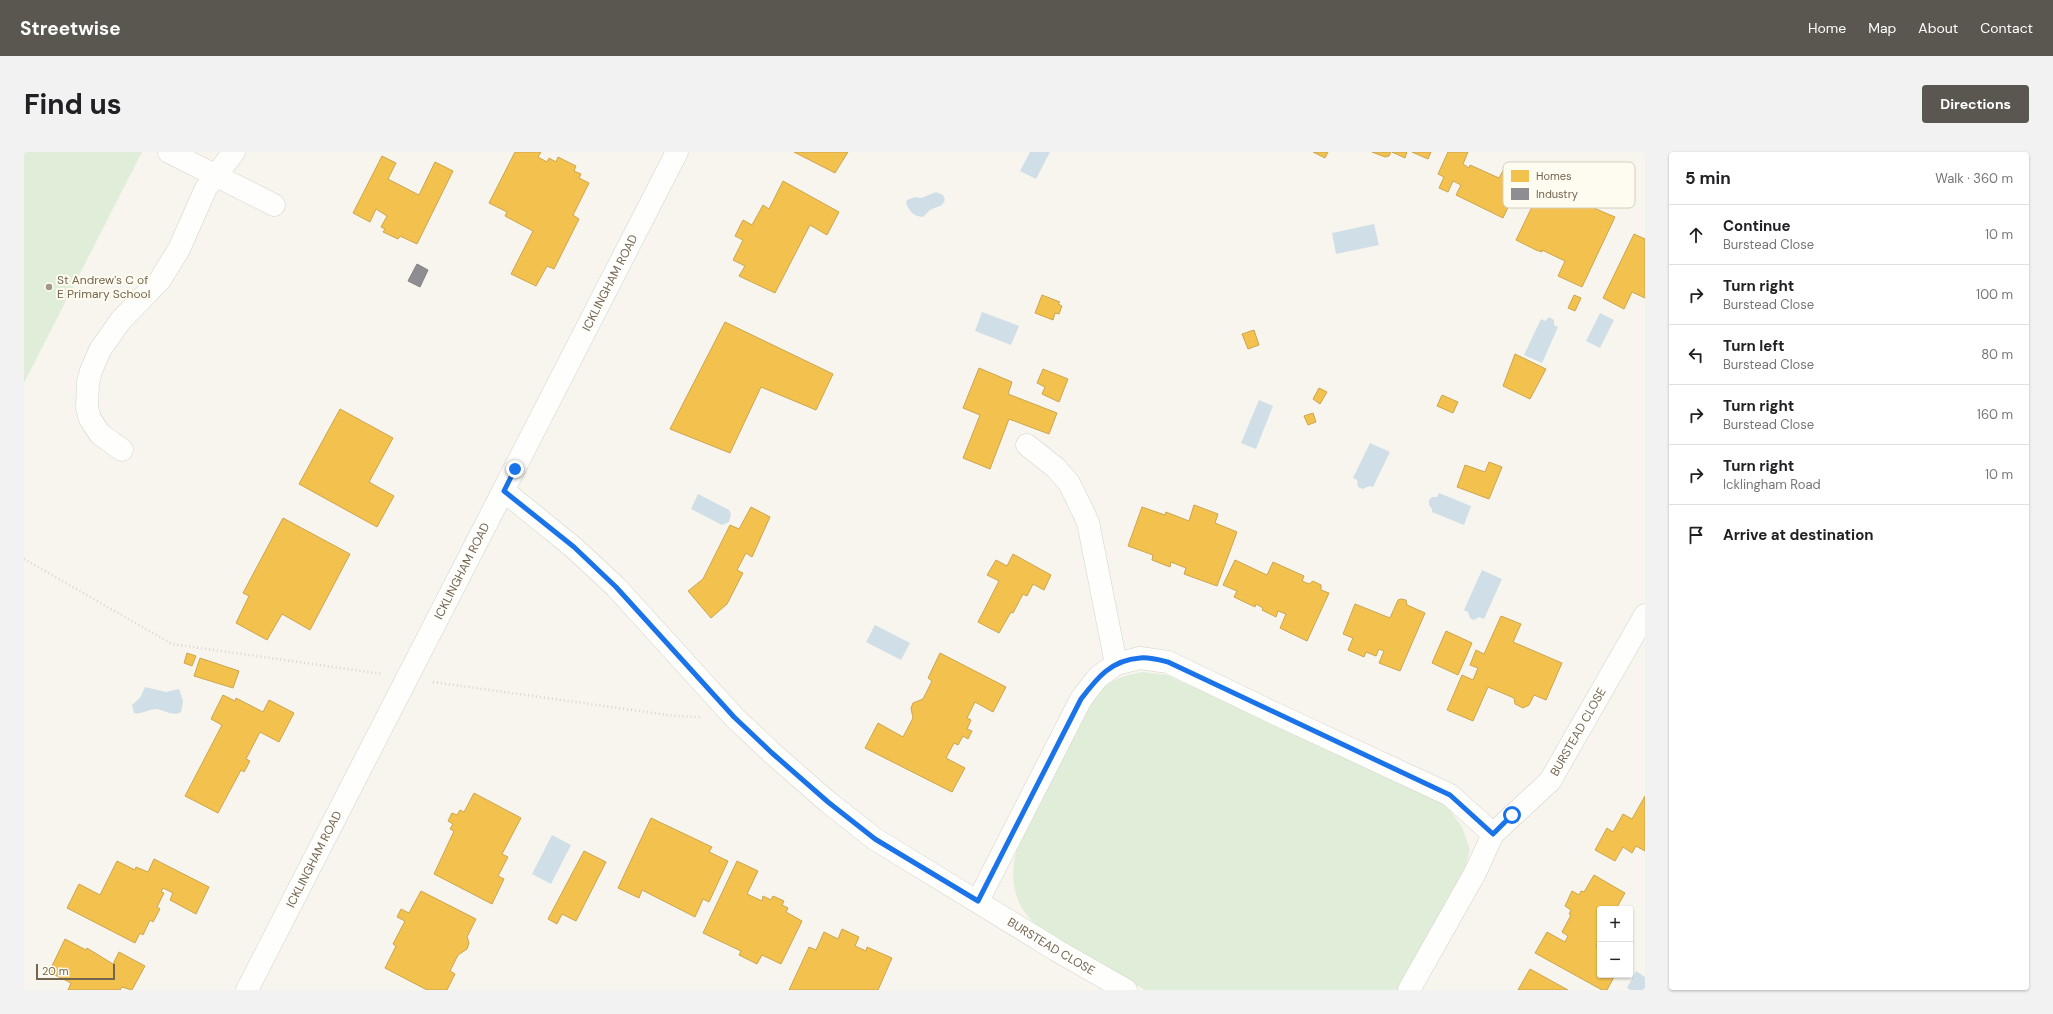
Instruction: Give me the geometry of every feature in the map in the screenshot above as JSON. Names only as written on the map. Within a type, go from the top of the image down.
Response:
[{"type":"street","points":[[169,152],[274,205]]},
{"type":"street","points":[[122,450],[100,434],[90,419],[87,408],[88,382],[91,371],[100,350],[121,320],[160,280],[172,261],[206,188],[234,152]]},
{"type":"street","name":"ICKLINGHAM ROAD","points":[[247,990],[677,152]]},
{"type":"street","points":[[1027,445],[1056,468],[1069,484],[1088,522],[1116,664]]},
{"type":"street","name":"BURSTEAD CLOSE","points":[[504,491],[574,547],[616,587],[734,717],[811,787],[875,839],[1056,950],[1126,990]]},
{"type":"street","name":"BURSTEAD CLOSE","points":[[1409,990],[1474,873],[1493,834],[1550,780],[1645,615]]},
{"type":"street","points":[[978,901],[1081,699],[1098,676],[1116,664],[1140,658],[1168,662],[1450,795],[1493,834]]},
{"type":"path","points":[[24,560],[172,644],[675,716],[734,717]]},
{"type":"green space","name":"St Andrew's C of E Primary School","points":[[24,152],[142,152],[24,383]]},
{"type":"green space","points":[[1142,672],[1167,675],[1429,794],[1449,809],[1462,827],[1470,849],[1464,873],[1399,990],[1145,990],[1042,931],[1025,913],[1019,903],[1014,883],[1014,861],[1017,848],[1088,703],[1101,690],[1112,682],[1124,676]]},
{"type":"shaded area","points":[[1030,152],[1050,152],[1036,179],[1020,171]]},
{"type":"shaded area","points":[[936,192],[943,195],[945,200],[942,205],[930,210],[923,217],[912,213],[906,203],[907,200],[915,197],[921,198]]},
{"type":"shaded area","points":[[1374,224],[1379,245],[1336,254],[1332,233]]},
{"type":"shaded area","points":[[982,312],[1019,326],[1011,345],[975,331]]},
{"type":"shaded area","points":[[1600,313],[1614,320],[1600,348],[1586,341]]},
{"type":"shaded area","points":[[1549,317],[1554,320],[1554,325],[1558,327],[1542,363],[1524,355],[1541,319],[1545,321]]},
{"type":"shaded area","points":[[1259,400],[1273,406],[1256,449],[1241,443]]},
{"type":"shaded area","points":[[1370,443],[1390,452],[1373,487],[1369,486],[1363,489],[1358,487],[1357,480],[1353,478]]},
{"type":"shaded area","points":[[1439,493],[1471,506],[1464,525],[1432,512],[1429,505],[1429,500],[1432,497],[1437,497]]},
{"type":"shaded area","points":[[698,494],[729,510],[731,514],[729,522],[722,525],[691,509]]},
{"type":"shaded area","points":[[1482,570],[1502,579],[1484,619],[1479,617],[1474,620],[1470,618],[1468,612],[1464,610]]},
{"type":"shaded area","points":[[875,625],[910,643],[901,660],[866,642]]},
{"type":"shaded area","points":[[145,687],[166,692],[179,689],[183,701],[181,712],[172,714],[156,709],[134,713],[132,705],[140,698]]},
{"type":"shaded area","points":[[552,835],[571,845],[551,884],[532,874]]},
{"type":"shaded area","points":[[1636,971],[1645,977],[1645,990],[1631,990],[1627,988]]},
{"type":"building: Homes","points":[[515,152],[541,152],[538,157],[547,162],[549,158],[556,162],[558,157],[576,166],[574,171],[581,174],[579,178],[589,183],[573,215],[579,219],[554,269],[547,266],[536,286],[511,274],[533,231],[505,216],[507,212],[489,203]]},
{"type":"building: Homes","points":[[794,152],[848,152],[835,173]]},
{"type":"building: Homes","points":[[1313,152],[1328,152],[1325,158]]},
{"type":"building: Homes","points":[[1372,152],[1391,152],[1389,156],[1385,157]]},
{"type":"building: Homes","points":[[1392,152],[1407,152],[1405,158]]},
{"type":"building: Homes","points":[[1412,152],[1431,152],[1428,159]]},
{"type":"building: Homes","points":[[1448,152],[1468,152],[1463,164],[1469,168],[1470,165],[1499,178],[1503,171],[1503,208],[1508,208],[1503,218],[1456,195],[1461,185],[1453,181],[1448,192],[1439,188],[1444,177],[1438,174]]},
{"type":"building: Homes","points":[[382,156],[396,163],[388,179],[419,195],[435,162],[453,171],[417,244],[400,236],[398,239],[383,232],[385,229],[381,227],[387,216],[376,209],[370,222],[353,213]]},
{"type":"building: Homes","points":[[783,181],[839,212],[827,235],[810,225],[775,293],[739,276],[745,266],[733,260],[743,240],[735,236],[743,220],[752,225],[763,205],[769,209]]},
{"type":"building: Homes","points":[[1531,208],[1594,208],[1615,217],[1582,287],[1558,276],[1565,261],[1542,250],[1542,252],[1536,250],[1516,240]]},
{"type":"building: Homes","points":[[1634,234],[1645,239],[1645,298],[1632,292],[1624,309],[1603,298]]},
{"type":"building: Homes","points":[[1042,295],[1060,302],[1058,304],[1062,306],[1059,314],[1055,313],[1053,320],[1035,313]]},
{"type":"building: Homes","points":[[1574,295],[1581,298],[1575,311],[1568,308]]},
{"type":"building: Homes","points":[[725,322],[833,374],[816,410],[761,387],[730,453],[670,429]]},
{"type":"building: Homes","points":[[1254,330],[1259,345],[1248,349],[1242,334]]},
{"type":"building: Homes","points":[[1515,354],[1546,369],[1530,399],[1503,386]]},
{"type":"building: Homes","points":[[979,368],[1012,382],[1008,394],[1057,413],[1049,434],[1009,419],[990,469],[963,458],[980,415],[963,408]]},
{"type":"building: Homes","points":[[1043,369],[1068,379],[1059,402],[1042,394],[1045,387],[1037,383]]},
{"type":"building: Homes","points":[[1319,388],[1327,392],[1320,404],[1313,399]]},
{"type":"building: Homes","points":[[1442,395],[1458,402],[1453,413],[1437,406]]},
{"type":"building: Homes","points":[[340,409],[393,438],[369,482],[394,496],[377,527],[299,484]]},
{"type":"building: Homes","points":[[1313,413],[1316,422],[1308,425],[1304,416]]},
{"type":"building: Homes","points":[[1489,462],[1502,467],[1489,499],[1457,487],[1465,465],[1485,472]]},
{"type":"building: Homes","points":[[1194,505],[1218,514],[1215,523],[1237,532],[1217,586],[1184,574],[1186,568],[1171,562],[1170,567],[1152,560],[1153,555],[1128,546],[1142,507],[1165,515],[1166,512],[1189,521]]},
{"type":"building: Homes","points":[[751,507],[770,517],[752,557],[746,553],[737,570],[743,573],[727,604],[711,618],[688,591],[703,579],[730,525],[739,529]]},
{"type":"building: Homes","points":[[283,518],[350,554],[310,630],[282,614],[267,640],[236,623],[249,596],[243,593]]},
{"type":"building: Homes","points":[[1013,554],[1051,575],[1044,590],[1033,584],[1027,596],[1023,594],[1013,613],[1011,612],[999,633],[978,622],[999,581],[987,575],[996,560],[1007,566]]},
{"type":"building: Homes","points":[[1235,560],[1267,575],[1273,562],[1304,576],[1302,581],[1309,584],[1313,581],[1321,585],[1321,590],[1329,593],[1307,641],[1280,628],[1286,614],[1278,611],[1276,617],[1262,610],[1263,608],[1256,604],[1255,607],[1234,597],[1237,591],[1223,585]]},
{"type":"building: Homes","points":[[1398,600],[1406,600],[1407,605],[1425,613],[1400,671],[1379,663],[1384,651],[1379,649],[1376,656],[1366,652],[1364,657],[1348,650],[1353,638],[1343,634],[1355,604],[1390,618]]},
{"type":"building: Homes","points":[[1501,616],[1521,624],[1513,642],[1562,663],[1546,700],[1534,695],[1529,705],[1523,708],[1515,704],[1514,698],[1488,687],[1473,721],[1447,710],[1462,675],[1473,680],[1478,668],[1470,665],[1476,650],[1484,654]]},
{"type":"building: Homes","points":[[1446,631],[1472,643],[1458,675],[1432,663]]},
{"type":"building: Homes","points":[[187,653],[196,656],[192,666],[184,663]]},
{"type":"building: Homes","points":[[940,653],[1006,687],[993,712],[975,702],[967,718],[971,720],[967,729],[972,731],[968,739],[963,736],[958,745],[954,743],[946,758],[965,768],[952,792],[865,748],[878,723],[903,737],[913,718],[911,708],[913,703],[923,699],[932,681],[928,678]]},
{"type":"building: Homes","points":[[200,658],[239,671],[233,688],[194,676]]},
{"type":"building: Homes","points":[[223,695],[235,701],[236,698],[263,712],[269,700],[294,713],[279,742],[260,732],[246,759],[250,761],[244,772],[241,770],[218,813],[185,796],[222,725],[211,719]]},
{"type":"building: Homes","points":[[474,793],[521,818],[502,854],[508,857],[498,876],[504,879],[492,904],[434,874],[454,831],[450,829],[453,824],[448,821],[452,813],[457,815],[460,810],[464,812]]},
{"type":"building: Homes","points":[[1645,796],[1645,851],[1636,846],[1632,853],[1623,847],[1615,861],[1595,850],[1607,828],[1613,832],[1623,814],[1632,819]]},
{"type":"building: Homes","points":[[651,818],[712,847],[709,852],[728,861],[709,902],[703,899],[695,917],[642,890],[639,898],[618,888]]},
{"type":"building: Homes","points":[[584,851],[606,862],[576,921],[562,914],[557,924],[548,919]]},
{"type":"building: Homes","points":[[154,859],[209,887],[196,914],[170,900],[173,893],[163,888],[161,892],[164,893],[157,907],[160,909],[153,922],[150,920],[143,935],[140,933],[135,943],[67,908],[79,884],[100,895],[117,861],[135,870],[136,867],[148,872]]},
{"type":"building: Homes","points":[[737,861],[758,871],[747,894],[762,901],[763,896],[771,900],[773,896],[784,901],[782,905],[788,908],[786,912],[802,921],[781,964],[762,955],[757,964],[739,955],[741,951],[703,933]]},
{"type":"building: Homes","points":[[1594,875],[1625,893],[1618,906],[1597,906],[1597,978],[1613,978],[1607,990],[1602,990],[1535,953],[1547,932],[1565,942],[1568,936],[1562,932],[1571,915],[1569,914],[1571,910],[1565,906],[1572,891],[1579,895],[1581,891],[1584,892]]},
{"type":"building: Homes","points":[[421,891],[476,919],[467,937],[469,943],[467,949],[458,955],[450,971],[455,974],[447,990],[427,990],[385,968],[396,946],[393,944],[405,921],[397,917],[401,909],[409,913]]},
{"type":"building: Homes","points":[[842,929],[859,937],[855,946],[866,951],[867,947],[892,958],[878,990],[789,990],[809,947],[816,950],[824,932],[838,939]]},
{"type":"building: Homes","points":[[65,939],[86,950],[87,948],[113,964],[119,952],[145,966],[132,990],[122,987],[120,990],[68,990],[71,983],[49,972]]},
{"type":"building: Homes","points":[[1530,969],[1568,990],[1518,990]]},
{"type":"building: Industry","points":[[417,264],[428,270],[420,287],[408,281]]},
{"type":"place","name":"St Andrew's C of E Primary School","points":[[49,287]]},
{"type":"route","points":[[515,469],[504,491],[574,547],[616,587],[734,717],[772,753],[828,802],[875,839],[978,901],[1081,699],[1098,676],[1116,664],[1140,658],[1168,662],[1450,795],[1493,834],[1512,815]]}]
